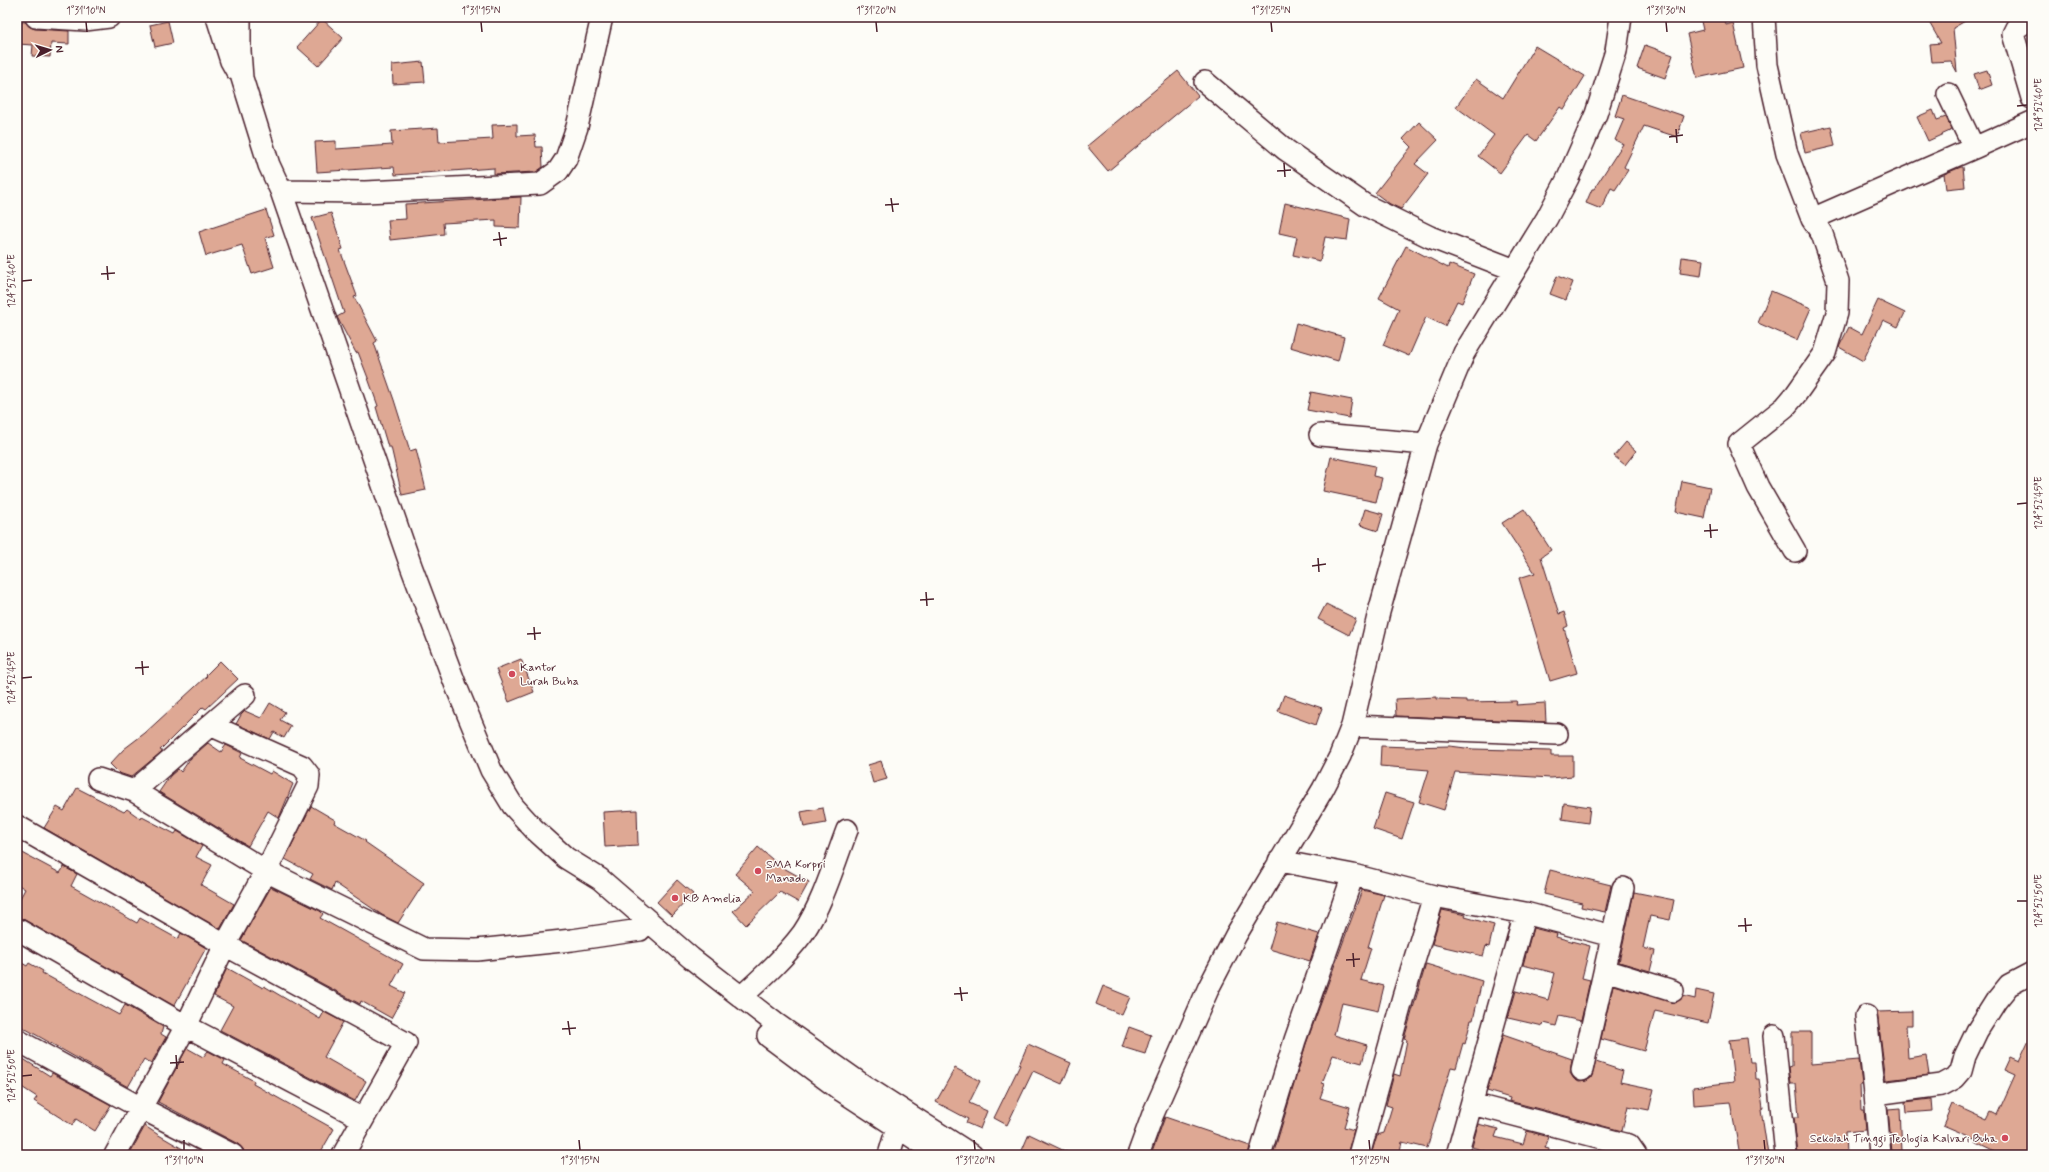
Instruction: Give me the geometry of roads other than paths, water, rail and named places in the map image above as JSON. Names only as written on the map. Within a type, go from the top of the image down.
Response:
[{"type":"street","points":[[36,17],[85,20],[109,17]]},
{"type":"street","points":[[217,17],[231,61],[242,78]]},
{"type":"street","points":[[240,17],[242,78],[269,165],[281,191],[411,566],[477,740],[490,770],[513,806],[534,830],[566,858],[600,879],[691,958],[775,1024],[863,1085],[972,1155]]},
{"type":"street","points":[[281,191],[365,192],[540,184],[558,171],[566,159],[577,127],[602,17]]},
{"type":"street","points":[[1138,1155],[1153,1114],[1209,987],[1236,935],[1323,789],[1352,726],[1379,612],[1426,444],[1464,353],[1547,218],[1568,178],[1596,114],[1616,51],[1622,17]]},
{"type":"street","points":[[1764,17],[1767,65],[1787,154],[1812,220],[1822,234],[1838,281],[1838,314],[1825,353],[1785,407],[1738,444],[1758,487],[1795,551]]},
{"type":"street","points":[[2032,18],[2016,28],[2013,34],[2032,98]]},
{"type":"street","points":[[1205,82],[1286,150],[1365,205],[1430,237],[1515,270]]},
{"type":"street","points":[[1948,94],[1974,148]]},
{"type":"street","points":[[1812,220],[2032,122]]},
{"type":"street","points":[[1320,435],[1426,444]]},
{"type":"street","points":[[134,791],[245,695]]},
{"type":"street","points":[[115,1155],[186,1026],[225,945],[266,871],[308,786],[309,775],[302,766],[210,725]]},
{"type":"street","points":[[1352,726],[1557,734]]},
{"type":"street","points":[[98,779],[134,791],[266,871],[424,948],[477,950],[572,940],[640,930]]},
{"type":"street","points":[[17,826],[225,945],[406,1043],[343,1155]]},
{"type":"street","points":[[741,997],[785,956],[804,931],[818,902],[847,830]]},
{"type":"street","points":[[566,858],[582,880],[759,1029],[842,1091],[940,1155]]},
{"type":"street","points":[[1279,861],[1353,875],[1434,896],[1525,913],[1612,936]]},
{"type":"street","points":[[1260,1155],[1295,1040],[1353,875]]},
{"type":"street","points":[[1582,1070],[1624,888]]},
{"type":"street","points":[[1359,1155],[1402,997],[1434,896]]},
{"type":"street","points":[[1457,1155],[1525,913]]},
{"type":"street","points":[[17,929],[186,1026],[363,1119]]},
{"type":"street","points":[[1605,970],[1673,991]]},
{"type":"street","points":[[1875,1094],[1942,1085],[1955,1078],[1961,1071],[1965,1056],[1977,1031],[1996,1001],[2009,985],[2032,973]]},
{"type":"street","points":[[1866,1016],[1880,1155]]},
{"type":"street","points":[[1774,1036],[1786,1155]]},
{"type":"street","points":[[17,1040],[141,1108],[233,1155]]},
{"type":"street","points":[[1472,1104],[1629,1145],[1636,1155]]},
{"type":"street","points":[[889,1155],[897,1128]]},
{"type":"place","name":"Kantor Lurah Buha","points":[[512,674]]},
{"type":"place","name":"SMA Korpri Manado","points":[[758,871]]},
{"type":"place","name":"KB Amelia","points":[[675,898]]},
{"type":"place","name":"Sekolah Tinggi Teologia Kalvari Buha","points":[[2005,1138]]}]
